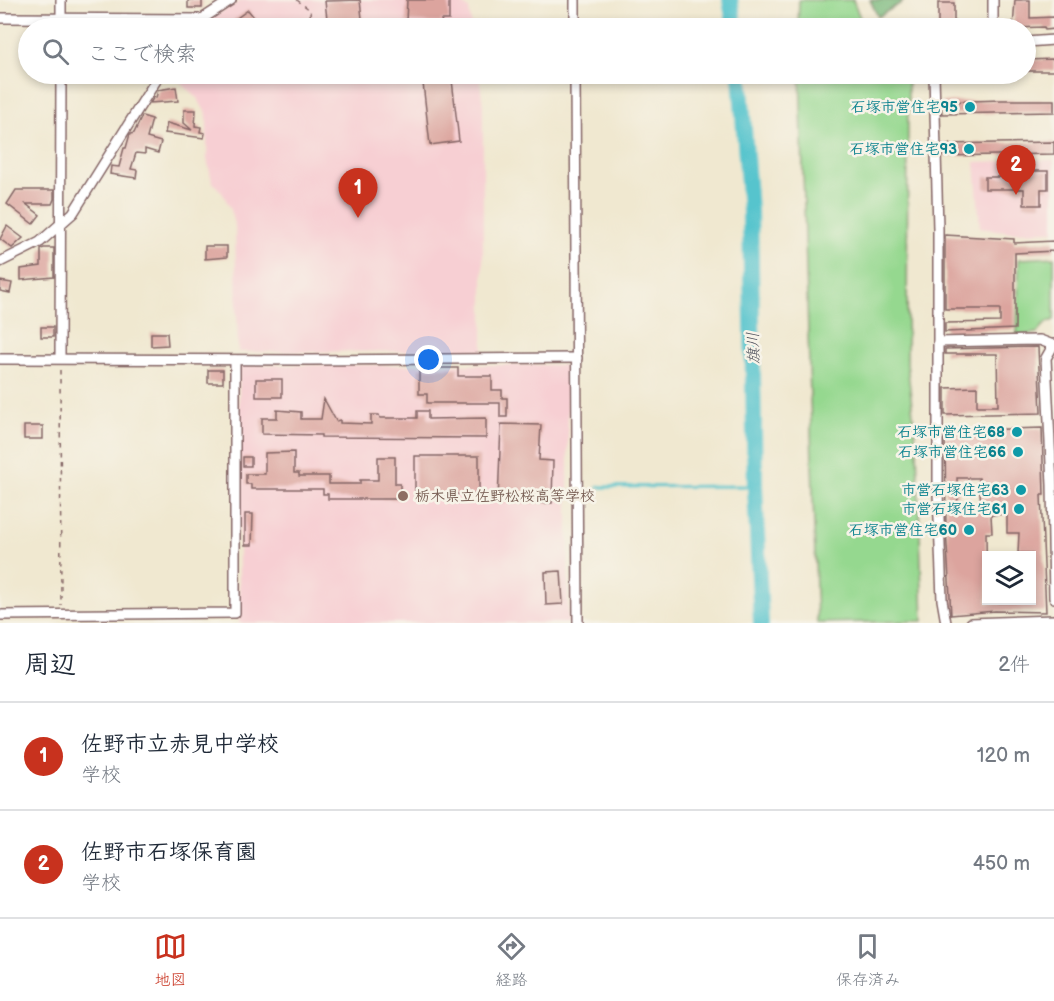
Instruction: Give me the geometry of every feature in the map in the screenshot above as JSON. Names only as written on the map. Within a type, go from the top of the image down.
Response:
[{"type":"street","points":[[0,18],[61,18],[61,0]]},
{"type":"street","points":[[204,18],[231,0]]},
{"type":"street","points":[[575,0],[575,18]]},
{"type":"street","points":[[993,0],[993,18]]},
{"type":"street","points":[[1036,41],[1054,40]]},
{"type":"street","points":[[60,358],[61,84]]},
{"type":"street","points":[[0,262],[27,251],[61,226],[84,199],[154,84]]},
{"type":"street","points":[[576,84],[578,623]]},
{"type":"street","points":[[934,84],[939,502],[942,600],[946,623]]},
{"type":"street","points":[[938,342],[1040,340],[1053,345],[1046,358],[1054,598]]},
{"type":"street","points":[[0,359],[577,358]]},
{"type":"street","points":[[0,615],[235,613],[235,360]]},
{"type":"street","points":[[971,623],[1054,620]]},
{"type":"path","points":[[297,0],[310,10],[310,18]]},
{"type":"path","points":[[60,358],[61,615]]},
{"type":"shaded area","points":[[242,0],[458,0],[469,9],[470,18],[211,18]]},
{"type":"shaded area","points":[[182,84],[480,84],[483,105],[483,351],[238,352],[235,226],[231,210],[223,194],[212,181],[207,159],[207,115],[198,99]]},
{"type":"shaded area","points":[[1054,160],[1054,231],[1012,232],[980,228],[975,162]]},
{"type":"shaded area","name":"栃木県立佐野松桜高等学校","points":[[242,365],[563,365],[568,369],[568,623],[239,623],[239,370]]},
{"type":"green space","points":[[799,0],[853,0],[860,18],[798,18]]},
{"type":"green space","points":[[870,0],[902,0],[903,2],[878,17]]},
{"type":"green space","points":[[800,84],[908,84],[907,363],[917,449],[923,621],[817,623]]},
{"type":"green space","points":[[1054,257],[1054,320],[1046,323],[1037,333],[1017,336],[1019,259]]},
{"type":"building","points":[[188,0],[202,0],[202,8],[188,8]]},
{"type":"building","points":[[360,0],[362,18],[327,18],[325,1]]},
{"type":"building","points":[[407,0],[449,0],[449,18],[406,18]]},
{"type":"building","points":[[1015,0],[1030,0],[1030,18],[1014,18]]},
{"type":"building","points":[[938,3],[954,3],[954,18],[938,18]]},
{"type":"building","points":[[248,10],[255,18],[237,18]]},
{"type":"building","points":[[1054,17],[1054,29],[1045,30],[1044,27],[1036,27],[1036,18],[1030,18]]},
{"type":"building","points":[[1054,59],[1054,71],[1036,71],[1036,60]]},
{"type":"building","points":[[423,84],[452,84],[459,141],[430,145]]},
{"type":"building","points":[[176,87],[178,101],[150,103],[154,97],[156,98],[158,90]]},
{"type":"building","points":[[1054,100],[1054,112],[942,114],[941,102]]},
{"type":"building","points":[[184,110],[196,110],[195,126],[201,127],[200,132],[205,133],[204,138],[165,133],[167,123],[192,130],[184,123]]},
{"type":"building","points":[[142,116],[152,119],[147,138],[161,142],[158,153],[145,149],[145,154],[136,153],[131,169],[137,170],[136,178],[110,174],[111,166],[119,167],[130,134],[134,133]]},
{"type":"building","points":[[1054,142],[1054,154],[943,156],[943,144]]},
{"type":"building","points":[[1023,171],[1048,171],[1048,189],[1041,189],[1041,205],[1024,205],[1024,189],[985,189],[985,177],[1023,177]]},
{"type":"building","points":[[16,190],[54,190],[54,199],[52,204],[26,204],[40,215],[33,224],[7,204]]},
{"type":"building","points":[[7,226],[23,238],[12,248],[0,239]]},
{"type":"building","points":[[945,235],[1014,239],[1014,243],[1054,241],[1054,251],[1015,253],[1015,329],[945,332],[945,323],[1000,322],[1000,309],[945,309]]},
{"type":"building","points":[[205,246],[227,246],[227,257],[205,259]]},
{"type":"building","points":[[54,248],[54,277],[21,280],[21,269],[41,266],[41,249]]},
{"type":"building","points":[[0,281],[12,283],[10,293],[0,291]]},
{"type":"building","points":[[41,327],[53,327],[53,337],[41,337]]},
{"type":"building","points":[[151,333],[167,333],[168,345],[151,346]]},
{"type":"building","points":[[1038,347],[1041,413],[945,415],[945,388],[977,387],[977,406],[998,406],[997,354],[945,354],[945,349]]},
{"type":"building","points":[[419,368],[458,368],[458,376],[492,376],[492,390],[502,390],[502,398],[507,398],[507,417],[500,417],[500,403],[427,403],[427,394],[419,394]]},
{"type":"building","points":[[208,370],[223,370],[223,383],[208,383]]},
{"type":"building","points":[[256,379],[282,379],[282,397],[256,397]]},
{"type":"building","points":[[324,399],[336,421],[340,420],[340,423],[371,424],[371,415],[379,415],[380,418],[417,418],[417,411],[428,411],[428,419],[486,418],[486,438],[321,437],[321,435],[262,434],[262,418],[277,418],[277,410],[301,412],[301,419],[321,419]]},
{"type":"building","points":[[501,424],[541,425],[539,460],[553,461],[552,503],[498,502]]},
{"type":"building","points":[[24,426],[43,426],[43,439],[24,439]]},
{"type":"building","points":[[1042,428],[1044,495],[1041,495],[1046,612],[995,611],[951,615],[946,528],[945,431]],"holes":[[[957,478],[979,478],[981,506],[958,508]]]},
{"type":"building","points":[[294,452],[294,473],[299,473],[299,476],[329,476],[329,484],[360,484],[360,480],[378,480],[378,457],[395,457],[395,484],[400,484],[400,499],[328,499],[328,494],[323,494],[323,489],[251,489],[251,484],[246,484],[246,474],[265,474],[265,453]]},
{"type":"building","points":[[415,456],[479,456],[479,494],[415,494]]},
{"type":"building","points":[[243,457],[251,457],[251,466],[243,466]]},
{"type":"building","points":[[245,514],[253,514],[252,545],[245,545]]},
{"type":"building","points":[[561,571],[563,604],[546,605],[545,572]]},
{"type":"waterway","name":"旗川","points":[[730,0],[733,18]]},
{"type":"waterway","name":"旗川","points":[[741,84],[750,211],[755,486],[761,623]]},
{"type":"waterway","points":[[598,487],[755,486]]},
{"type":"place","name":"石塚市営住宅95","points":[[970,107]]},
{"type":"place","name":"石塚市営住宅93","points":[[969,149]]},
{"type":"place","name":"佐野市石塚保育園","points":[[1016,195]]},
{"type":"place","name":"佐野市立赤見中学校","points":[[358,218]]},
{"type":"place","name":"石塚市営住宅68","points":[[1017,432]]},
{"type":"place","name":"石塚市営住宅66","points":[[1018,452]]},
{"type":"place","name":"市営石塚住宅63","points":[[1021,490]]},
{"type":"place","name":"栃木県立佐野松桜高等学校","points":[[403,496]]},
{"type":"place","name":"市営石塚住宅61","points":[[1019,509]]},
{"type":"place","name":"石塚市営住宅60","points":[[969,530]]}]
